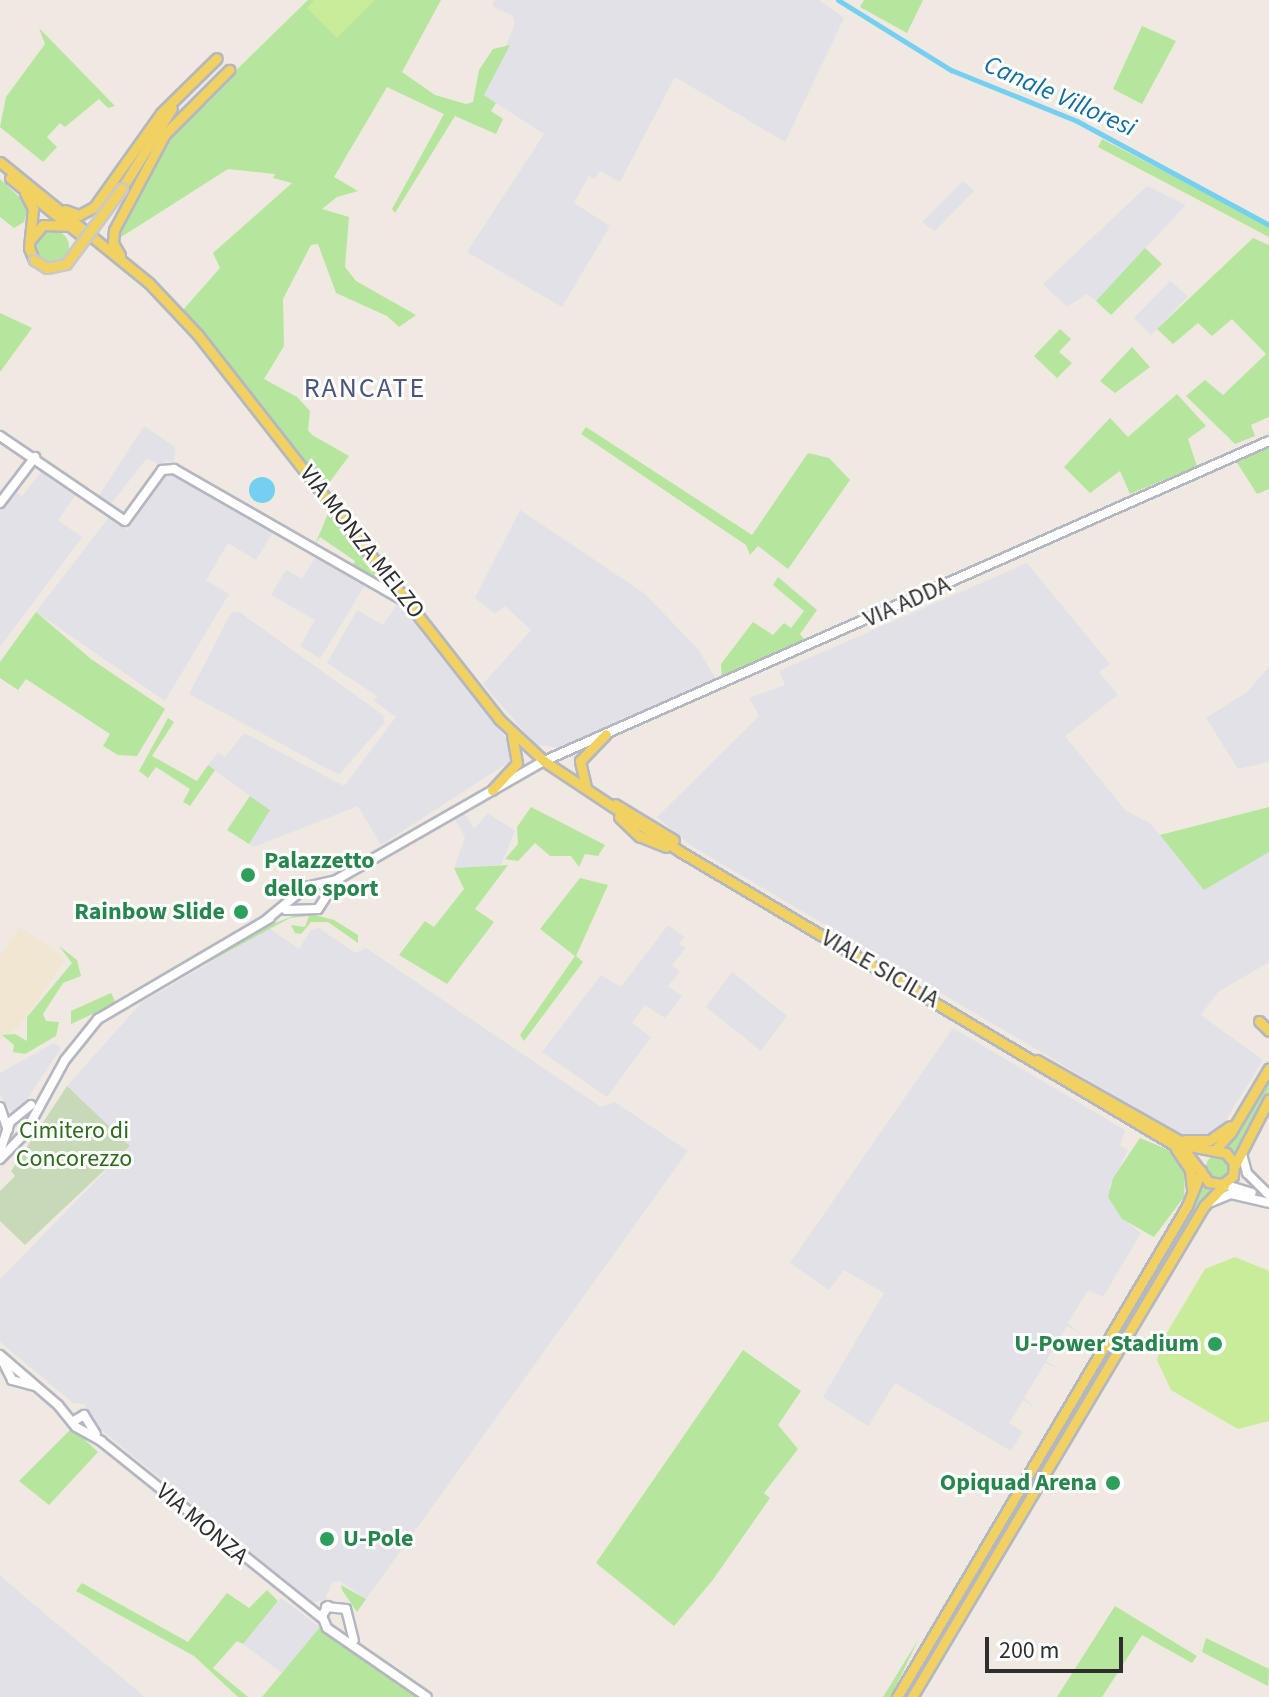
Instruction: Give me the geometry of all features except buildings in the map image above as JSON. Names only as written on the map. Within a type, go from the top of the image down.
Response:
[{"type":"main road","points":[[48,200],[74,215],[93,208],[161,113],[217,58]]},
{"type":"main road","points":[[152,140],[229,70]]},
{"type":"main road","points":[[18,184],[33,209],[29,245],[34,260],[47,268],[66,264],[122,188],[183,92]]},
{"type":"main road","points":[[184,321],[116,250],[113,233],[165,134],[189,106]]},
{"type":"main road","points":[[0,162],[152,285]]},
{"type":"main road","points":[[0,170],[184,321]]},
{"type":"main road","points":[[29,245],[46,224],[61,224],[77,232]]},
{"type":"main road","name":"VIA MONZA MELZO","points":[[184,321],[511,732],[544,761]]},
{"type":"main road","points":[[0,436],[35,457],[120,520],[132,518],[162,470],[174,469],[410,604]]},
{"type":"main road","name":"VIA ADDA","points":[[317,886],[336,880],[544,761],[1269,441]]},
{"type":"main road","points":[[0,503],[35,457]]},
{"type":"main road","points":[[492,790],[518,761],[511,732]]},
{"type":"main road","points":[[588,790],[579,763],[606,734]]},
{"type":"main road","name":"VIALE SICILIA","points":[[544,761],[645,831],[1037,1060],[1191,1147],[1213,1152]]},
{"type":"main road","name":"VIALE SICILIA","points":[[599,797],[645,831],[725,877]]},
{"type":"main road","points":[[0,1151],[8,1129],[103,1015],[266,920],[290,909],[318,909],[336,880]]},
{"type":"main road","points":[[266,920],[306,887],[317,886],[325,899]]},
{"type":"main road","points":[[300,895],[307,909]]},
{"type":"main road","points":[[1259,1021],[1269,1031]]},
{"type":"main road","points":[[0,1159],[24,1133],[65,1060]]},
{"type":"main road","name":"VIALE SICILIA","points":[[1037,1060],[1164,1139],[1201,1170]]},
{"type":"main road","points":[[897,1697],[1187,1206],[1201,1170],[1269,1068]]},
{"type":"main road","points":[[912,1697],[1199,1214],[1235,1166],[1269,1099]]},
{"type":"main road","points":[[0,1105],[17,1118],[24,1133]]},
{"type":"main road","points":[[0,1105],[13,1136],[24,1133]]},
{"type":"main road","points":[[1156,1126],[1189,1141],[1204,1141],[1224,1132],[1245,1108]]},
{"type":"main road","points":[[1259,1115],[1242,1161],[1250,1178],[1269,1195]]},
{"type":"main road","points":[[1164,1139],[1190,1170],[1187,1206]]},
{"type":"main road","points":[[1213,1152],[1226,1153],[1235,1166],[1269,1195]]},
{"type":"main road","points":[[1201,1170],[1209,1183],[1224,1184],[1269,1203]]},
{"type":"main road","points":[[1199,1214],[1226,1194],[1269,1203]]},
{"type":"main road","name":"VIA MONZA","points":[[0,1357],[10,1373],[20,1374]]},
{"type":"main road","name":"VIA MONZA","points":[[0,1357],[304,1606],[427,1697]]},
{"type":"main road","name":"VIA MONZA","points":[[76,1422],[87,1422],[101,1441]]},
{"type":"main road","points":[[304,1606],[344,1607],[352,1638],[369,1654]]},
{"type":"main road","points":[[322,1618],[328,1606]]},
{"type":"main road","points":[[336,1631],[348,1622]]},
{"type":"shaded area","points":[[495,0],[819,0],[844,18],[785,142],[675,77],[620,182],[600,171],[595,179],[589,176],[574,203],[610,226],[562,307],[467,252],[544,134],[484,95],[515,24],[513,16],[492,6]]},
{"type":"shaded area","points":[[963,181],[974,191],[935,231],[922,222]]},
{"type":"shaded area","points":[[1147,186],[1186,205],[1096,301],[1087,294],[1067,307],[1043,284]]},
{"type":"shaded area","points":[[1170,281],[1188,296],[1151,335],[1134,318]]},
{"type":"shaded area","points":[[144,426],[175,447],[174,463],[166,460],[161,466],[147,458],[108,508],[98,497]]},
{"type":"shaded area","points":[[45,467],[77,493],[58,520],[82,537],[0,647],[0,510],[14,490],[22,496]]},
{"type":"shaded area","points":[[172,470],[274,531],[256,560],[228,543],[206,580],[229,594],[165,701],[36,612],[109,517],[128,530],[163,474]]},
{"type":"shaded area","points":[[520,510],[644,593],[698,649],[717,681],[563,748],[536,745],[483,684],[531,630],[505,606],[495,614],[475,598]]},
{"type":"shaded area","points":[[317,555],[365,585],[320,659],[300,646],[315,620],[271,595],[286,570],[302,579]]},
{"type":"shaded area","points":[[1027,563],[1110,664],[1099,672],[1118,695],[1065,736],[1126,811],[1150,823],[1204,889],[1269,852],[1269,962],[1218,992],[1201,1015],[1263,1060],[1225,1121],[1210,1133],[1190,1136],[1173,1130],[690,845],[657,817],[759,716],[749,698],[785,685],[779,671]]},
{"type":"shaded area","points":[[398,603],[510,743],[509,762],[381,845],[358,806],[254,847],[249,844],[269,810],[208,765],[218,752],[225,757],[244,733],[344,786],[396,717],[374,701],[377,696],[327,663],[357,610],[383,625]]},
{"type":"shaded area","points":[[238,611],[383,715],[384,723],[339,775],[189,694],[231,613]]},
{"type":"shaded area","points":[[1269,667],[1269,762],[1238,769],[1206,718],[1247,692]]},
{"type":"shaded area","points":[[488,813],[515,831],[501,865],[454,868],[465,837],[455,820],[465,814],[474,829]]},
{"type":"shaded area","points":[[668,925],[684,937],[679,944],[686,948],[672,965],[680,972],[668,986],[682,996],[665,1018],[645,1005],[632,1023],[651,1037],[607,1097],[542,1052],[601,975],[621,987]]},
{"type":"shaded area","points":[[20,927],[66,959],[19,1026],[0,1040],[0,956]]},
{"type":"shaded area","points":[[269,928],[299,949],[311,930],[319,928],[355,953],[366,948],[601,1107],[615,1102],[688,1151],[366,1599],[340,1581],[332,1582],[325,1600],[313,1602],[95,1425],[84,1404],[73,1403],[0,1342],[0,1279],[130,1146],[67,1086],[141,1003]]},
{"type":"shaded area","points":[[732,972],[787,1016],[761,1051],[706,1007]]},
{"type":"shaded area","points":[[953,1028],[1125,1130],[1120,1145],[1128,1150],[1109,1187],[1122,1219],[1141,1233],[1103,1297],[1088,1290],[1068,1323],[1081,1334],[1067,1326],[1046,1361],[1060,1369],[1045,1363],[1024,1398],[1037,1409],[1023,1400],[1009,1423],[1023,1432],[1011,1451],[895,1383],[868,1426],[823,1397],[884,1293],[844,1270],[829,1290],[790,1263]]},
{"type":"shaded area","points":[[54,1043],[61,1048],[17,1114],[9,1109],[0,1094],[0,1073]]},
{"type":"shaded area","points":[[0,1575],[26,1598],[145,1697],[0,1697]]},
{"type":"shaded area","points":[[281,1598],[320,1627],[282,1673],[243,1644]]},
{"type":"green space","points":[[308,0],[441,0],[402,72],[435,95],[466,104],[473,102],[479,70],[493,49],[510,45],[484,95],[496,103],[491,111],[503,119],[496,134],[455,116],[395,213],[392,209],[444,114],[387,87],[334,177],[358,191],[337,197],[322,209],[349,217],[345,267],[356,281],[416,315],[399,327],[387,316],[336,293],[318,244],[311,245],[283,299],[284,346],[264,379],[297,397],[310,411],[308,430],[312,435],[349,456],[326,487],[183,310],[220,268],[213,253],[292,183],[273,178],[275,174],[228,169],[118,239],[171,134]]},
{"type":"green space","points":[[314,0],[375,0],[337,38],[307,8]]},
{"type":"green space","points":[[864,0],[923,0],[907,33],[860,7]]},
{"type":"green space","points":[[1142,26],[1176,41],[1142,104],[1113,89]]},
{"type":"green space","points":[[39,28],[115,106],[108,108],[99,99],[65,127],[60,123],[47,137],[57,147],[43,162],[0,127],[6,97],[45,44]]},
{"type":"green space","points":[[1102,139],[1256,219],[1269,227],[1269,237],[1098,147]]},
{"type":"green space","points":[[0,179],[29,206],[24,222],[14,228],[0,217]]},
{"type":"green space","points":[[52,230],[64,235],[69,247],[64,259],[52,264],[40,259],[35,247],[40,235]]},
{"type":"green space","points":[[1253,238],[1269,245],[1269,417],[1251,425],[1255,436],[1235,444],[1186,396],[1205,380],[1223,395],[1266,354],[1232,319],[1212,336],[1198,323],[1173,344],[1157,329]]},
{"type":"green space","points":[[1145,248],[1162,264],[1111,315],[1096,301]]},
{"type":"green space","points":[[0,313],[32,328],[0,372]]},
{"type":"green space","points":[[1060,329],[1071,339],[1059,352],[1072,363],[1057,378],[1034,356]]},
{"type":"green space","points":[[1132,347],[1150,367],[1115,393],[1100,381]]},
{"type":"green space","points":[[1177,394],[1206,426],[1188,439],[1197,466],[1130,494],[1120,471],[1090,493],[1064,467],[1110,418],[1128,437]]},
{"type":"green space","points":[[586,427],[752,535],[808,453],[829,458],[850,480],[788,569],[758,546],[750,555],[746,545],[581,434]]},
{"type":"green space","points":[[1269,447],[1269,489],[1257,494],[1236,461]]},
{"type":"green space","points":[[329,511],[333,511],[399,593],[351,568],[355,561],[320,537],[315,545]]},
{"type":"green space","points":[[778,577],[817,610],[800,634],[805,640],[722,678],[721,664],[753,622],[773,635],[784,623],[791,628],[804,611],[773,585]]},
{"type":"green space","points":[[36,612],[91,659],[165,709],[137,756],[118,755],[103,746],[110,734],[26,679],[18,690],[0,678],[0,662]]},
{"type":"green space","points":[[168,718],[174,722],[152,756],[197,781],[208,765],[215,770],[190,806],[183,802],[190,789],[156,767],[148,778],[139,771]]},
{"type":"green space","points":[[250,796],[270,810],[249,844],[227,830]]},
{"type":"green space","points":[[531,807],[605,845],[598,856],[585,854],[579,867],[571,856],[550,856],[535,843],[518,861],[505,859],[518,844],[517,827]]},
{"type":"green space","points":[[1269,807],[1269,852],[1204,890],[1160,835]]},
{"type":"green space","points":[[508,865],[475,909],[494,922],[447,984],[399,955],[425,921],[434,927],[464,889],[454,868]]},
{"type":"green space","points":[[580,878],[608,885],[576,956],[583,962],[524,1041],[520,1035],[575,956],[540,929]]},
{"type":"green space","points":[[303,912],[334,920],[358,935],[358,943],[328,922],[311,922],[301,934],[295,933],[291,925],[305,927],[309,916],[290,918],[139,1000],[263,928]]},
{"type":"green space","points":[[59,946],[77,960],[81,976],[63,983],[43,1014],[46,1021],[59,1022],[56,1036],[25,1054],[13,1052],[14,1045],[2,1035],[15,1034],[27,1041],[27,1017],[72,963]]},
{"type":"green space","points":[[111,993],[116,1003],[71,1024],[71,1011]]},
{"type":"green space","points":[[1269,1073],[1269,1091],[1234,1156],[1221,1148]]},
{"type":"green space","name":"Cimitero di Concorezzo","points":[[67,1086],[130,1146],[25,1245],[0,1221],[0,1191],[15,1176],[11,1171]]},
{"type":"green space","points":[[1140,1138],[1171,1151],[1185,1171],[1184,1197],[1154,1237],[1122,1219],[1108,1197],[1113,1178]]},
{"type":"green space","points":[[1218,1155],[1227,1158],[1230,1167],[1227,1176],[1218,1179],[1209,1176],[1206,1167],[1209,1158]]},
{"type":"green space","points":[[1202,1180],[1213,1189],[909,1697],[901,1697]]},
{"type":"green space","name":"U-Power Stadium","points":[[1235,1257],[1269,1271],[1269,1421],[1238,1429],[1171,1390],[1157,1360],[1162,1341],[1205,1269]]},
{"type":"green space","points":[[743,1350],[801,1391],[778,1425],[798,1449],[764,1493],[770,1498],[712,1581],[674,1626],[596,1563]]},
{"type":"green space","points":[[72,1428],[98,1452],[49,1505],[19,1481]]},
{"type":"green space","points":[[82,1583],[188,1642],[227,1593],[249,1608],[267,1590],[278,1601],[243,1644],[237,1641],[213,1668],[248,1697],[238,1697],[194,1656],[76,1591]]},
{"type":"green space","points":[[341,1585],[366,1599],[357,1612],[342,1590]]},
{"type":"green space","points":[[1115,1606],[1197,1656],[1192,1663],[1142,1635],[1102,1697],[1057,1697]]},
{"type":"green space","points":[[320,1627],[344,1638],[419,1697],[262,1697]]},
{"type":"green space","points":[[1206,1638],[1269,1669],[1268,1686],[1202,1652]]},
{"type":"green space","points":[[918,1640],[891,1697],[883,1697]]},
{"type":"water","points":[[262,477],[271,481],[275,490],[271,499],[262,503],[253,499],[249,490],[253,481]]},
{"type":"waterway","name":"Canale Villoresi","points":[[838,0],[951,70],[1077,121],[1269,225]]},
{"type":"place","name":"Palazzetto dello sport","points":[[248,875]]},
{"type":"place","name":"Rainbow Slide","points":[[241,912]]},
{"type":"place","name":"U-Power Stadium","points":[[1215,1344]]},
{"type":"place","name":"Opiquad Arena","points":[[1113,1483]]},
{"type":"place","name":"U-Pole","points":[[327,1539]]},
{"type":"district","name":"RANCATE","points":[[365,388]]}]
